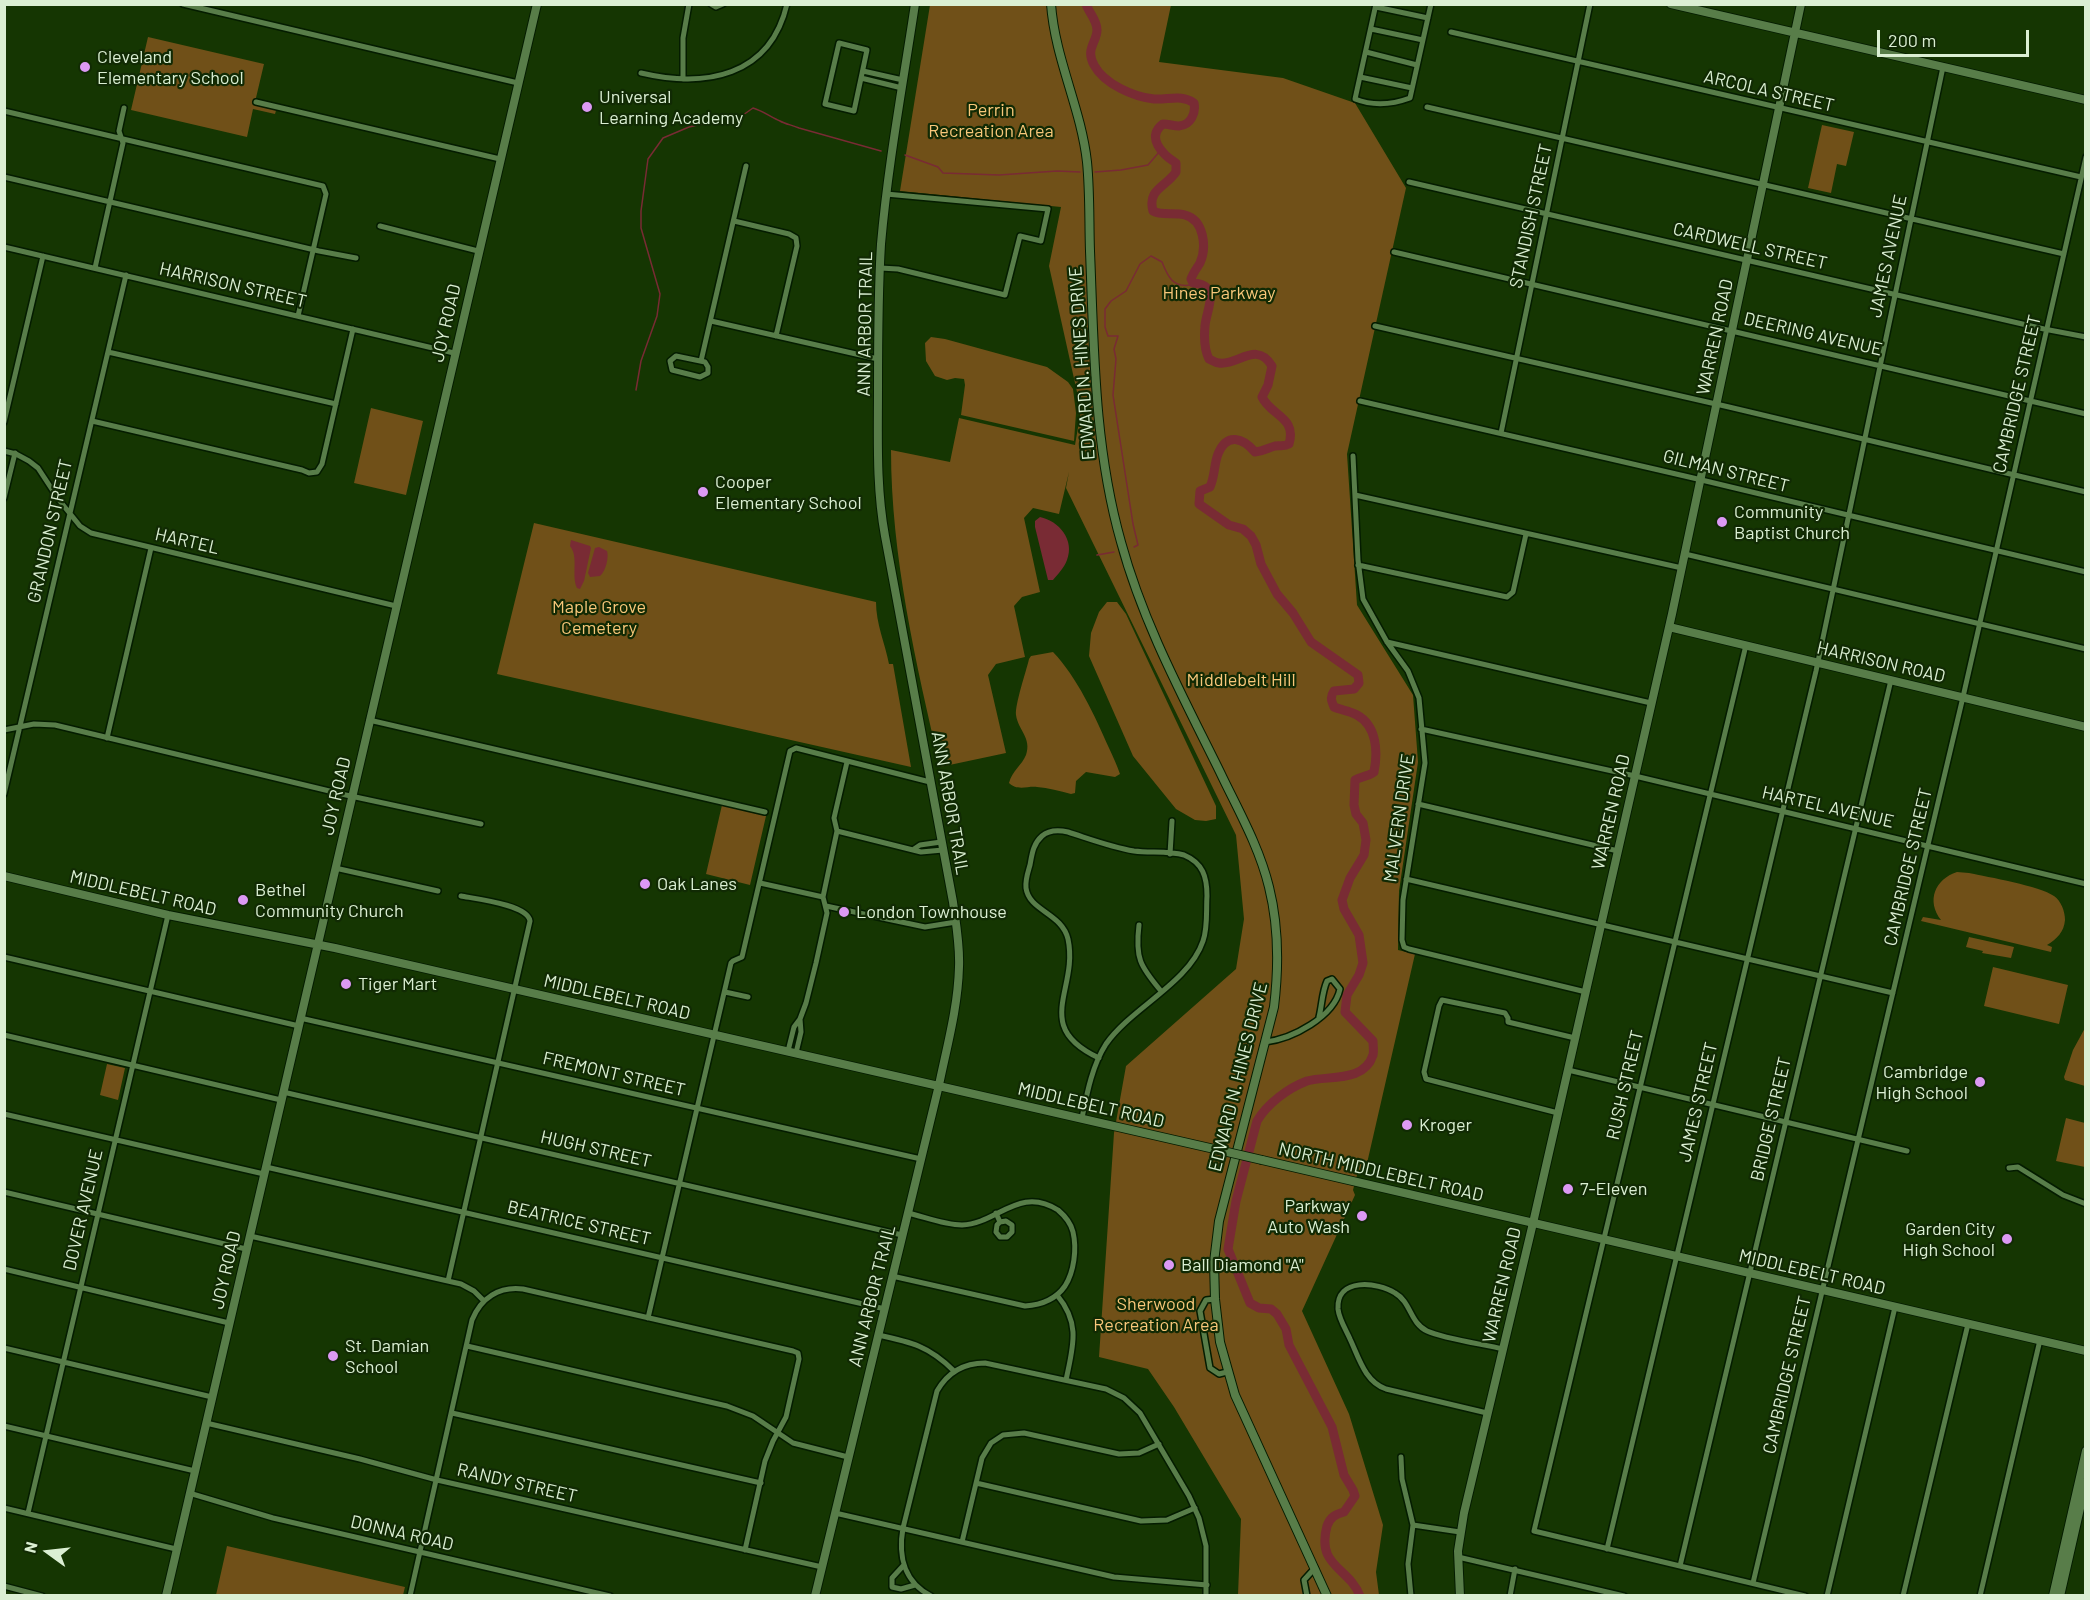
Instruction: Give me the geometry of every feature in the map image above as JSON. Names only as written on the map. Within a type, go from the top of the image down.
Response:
[{"type":"main road","name":"JOY ROAD","points":[[166,1596],[537,4]]},
{"type":"main road","name":"ANN ARBOR TRAIL","points":[[815,1596],[939,1085],[957,997],[959,957],[956,922],[920,717],[879,506],[880,268],[886,194],[915,4]]},
{"type":"main road","name":"EDWARD N. HINES DRIVE","points":[[1051,4],[1056,42],[1076,110],[1087,160],[1096,398],[1106,480],[1121,544],[1140,603],[1166,662],[1256,845],[1267,877],[1275,915],[1278,948],[1275,997],[1219,1221],[1214,1262],[1215,1299],[1220,1342],[1227,1372],[1244,1416],[1327,1596]]},
{"type":"main road","points":[[1671,4],[2085,100]]},
{"type":"main road","name":"WARREN ROAD","points":[[1460,1596],[1458,1557],[1460,1532],[1669,627],[1800,4]]},
{"type":"main road","name":"HARRISON ROAD","points":[[1669,627],[2085,727]]},
{"type":"main road","name":"MIDDLEBELT ROAD","points":[[4,876],[168,915],[516,989],[1223,1151]]},
{"type":"main road","name":"NORTH MIDDLEBELT ROAD","points":[[1223,1151],[1533,1223]]},
{"type":"main road","name":"MIDDLEBELT ROAD","points":[[1533,1223],[2085,1351]]},
{"type":"main road","points":[[2060,1596],[2085,1451]]},
{"type":"main road","points":[[2053,1596],[2085,1482]]},
{"type":"street","points":[[183,4],[518,83]]},
{"type":"street","points":[[683,79],[682,48],[689,4]]},
{"type":"street","points":[[711,4],[716,8],[723,4]]},
{"type":"street","points":[[641,73],[661,78],[683,79],[732,72],[751,63],[767,49],[783,22],[787,4]]},
{"type":"street","points":[[1428,18],[1376,6],[1355,99],[1364,103],[1384,104],[1410,98],[1417,64],[1423,40],[1428,18],[1431,4]]},
{"type":"street","name":"STANDISH STREET","points":[[1501,433],[1590,4]]},
{"type":"street","points":[[1371,29],[1423,40]]},
{"type":"street","name":"ARCOLA STREET","points":[[1450,32],[2081,177]]},
{"type":"street","points":[[839,43],[867,50],[861,78],[854,111],[825,104],[839,43]]},
{"type":"street","points":[[1366,52],[1417,64]]},
{"type":"street","name":"JAMES AVENUE","points":[[1818,663],[1943,68]]},
{"type":"street","points":[[863,71],[903,84]]},
{"type":"street","points":[[1360,77],[1412,88]]},
{"type":"street","points":[[861,78],[903,84]]},
{"type":"street","points":[[256,102],[500,159]]},
{"type":"street","points":[[1427,106],[2064,254]]},
{"type":"street","points":[[95,268],[123,143],[119,131],[124,108]]},
{"type":"street","points":[[4,111],[321,185],[326,192],[298,316]]},
{"type":"street","name":"CAMBRIDGE STREET","points":[[1753,1583],[1964,697],[2085,158]]},
{"type":"street","points":[[702,361],[746,166]]},
{"type":"street","points":[[4,177],[313,250],[356,258]]},
{"type":"street","name":"CARDWELL STREET","points":[[1408,182],[2085,337]]},
{"type":"street","points":[[880,268],[898,269],[1005,295],[1020,236],[1041,241],[1048,209],[886,194]]},
{"type":"street","points":[[734,221],[789,234],[796,240],[797,246],[776,336]]},
{"type":"street","points":[[380,226],[478,251]]},
{"type":"street","name":"HARRISON STREET","points":[[4,247],[454,353]]},
{"type":"street","name":"DEERING AVENUE","points":[[1394,252],[2085,414]]},
{"type":"street","points":[[4,422],[43,256]]},
{"type":"street","name":"GRANDON STREET","points":[[4,794],[126,275]]},
{"type":"street","points":[[711,321],[878,359]]},
{"type":"street","points":[[1375,326],[2085,492]]},
{"type":"street","points":[[92,421],[314,473],[318,472],[322,464],[353,329]]},
{"type":"street","points":[[108,352],[336,404]]},
{"type":"street","points":[[676,356],[702,361],[707,363],[709,370],[702,377],[675,371],[670,364],[671,359],[676,356]]},
{"type":"street","name":"GILMAN STREET","points":[[1360,401],[2085,572]]},
{"type":"street","name":"HARTEL","points":[[4,450],[15,453],[38,468],[80,526],[91,533],[396,606]]},
{"type":"street","points":[[4,498],[15,453]]},
{"type":"street","name":"MALVERN DRIVE","points":[[1353,456],[1358,565],[1365,607],[1401,660],[1414,682],[1419,698],[1425,762],[1402,905],[1404,946],[1409,950],[1586,992]]},
{"type":"street","points":[[1355,495],[1682,568]]},
{"type":"street","points":[[1358,565],[1509,597],[1513,592],[1526,534]]},
{"type":"street","points":[[107,738],[151,548]]},
{"type":"street","points":[[1685,554],[2085,649]]},
{"type":"street","points":[[1387,642],[1651,703]]},
{"type":"street","name":"RUSH STREET","points":[[1607,1549],[1534,1532],[1746,645]]},
{"type":"street","name":"JAMES STREET","points":[[1607,1549],[1818,663]]},
{"type":"street","name":"BRIDGE STREET","points":[[1680,1566],[1891,680]]},
{"type":"street","points":[[369,720],[765,812]]},
{"type":"street","points":[[4,730],[34,724],[50,724],[481,824]]},
{"type":"street","points":[[1421,729],[1635,776]]},
{"type":"street","points":[[648,1318],[731,963],[742,957],[791,750],[796,748],[930,782]]},
{"type":"street","points":[[792,1052],[801,1026],[800,1018],[806,1003],[827,913],[823,897],[837,831],[834,818],[847,762]]},
{"type":"street","name":"HARTEL AVENUE","points":[[1635,776],[2085,884]]},
{"type":"street","points":[[1418,804],[1618,851]]},
{"type":"street","points":[[1170,854],[1172,821]]},
{"type":"street","points":[[837,831],[914,849],[920,845],[942,846]]},
{"type":"street","points":[[1082,1118],[1091,1078],[1099,1058],[1117,1032],[1194,959],[1203,942],[1207,884],[1204,871],[1197,863],[1180,854],[1121,848],[1051,831],[1043,835],[1033,849],[1026,882],[1028,894],[1034,904],[1061,924],[1067,936],[1070,965],[1061,1008],[1063,1025],[1068,1036],[1076,1045],[1099,1058]]},
{"type":"street","points":[[335,868],[438,891]]},
{"type":"street","points":[[1406,879],[1893,993]]},
{"type":"street","points":[[760,883],[823,897]]},
{"type":"street","points":[[448,1281],[530,929],[530,916],[517,908],[461,896]]},
{"type":"street","points":[[826,906],[925,927],[956,922]]},
{"type":"street","name":"DOVER AVENUE","points":[[28,1513],[168,915]]},
{"type":"street","points":[[1139,925],[1138,958],[1144,971],[1161,992]]},
{"type":"street","name":"FREMONT STREET","points":[[4,957],[150,991],[499,1063],[921,1159]]},
{"type":"street","points":[[1265,1042],[1283,1039],[1311,1024],[1319,1017],[1338,999],[1340,989],[1332,979],[1327,981],[1323,988],[1323,1003],[1319,1017]]},
{"type":"street","points":[[725,992],[748,997]]},
{"type":"street","points":[[1558,1113],[1426,1079],[1424,1072],[1442,1000],[1504,1013],[1508,1022],[1575,1038]]},
{"type":"street","name":"HUGH STREET","points":[[4,1035],[133,1066],[481,1138],[902,1235]]},
{"type":"street","points":[[1568,1071],[1907,1151]]},
{"type":"street","name":"BEATRICE STREET","points":[[4,1114],[663,1257],[885,1309]]},
{"type":"street","points":[[2009,1168],[2019,1167],[2063,1195],[2085,1204]]},
{"type":"street","points":[[4,1192],[246,1249]]},
{"type":"street","points":[[892,1276],[1020,1306],[1040,1304],[1057,1295],[1066,1285],[1072,1270],[1074,1238],[1070,1223],[1054,1208],[1020,1202],[978,1222],[962,1225],[908,1213]]},
{"type":"street","points":[[996,1213],[1000,1222]]},
{"type":"street","points":[[250,1236],[448,1281],[469,1288],[484,1301]]},
{"type":"street","points":[[4,1269],[229,1323]]},
{"type":"street","points":[[1487,1413],[1378,1386],[1365,1372],[1339,1312],[1339,1302],[1347,1288],[1360,1284],[1384,1288],[1404,1301],[1415,1322],[1426,1330],[1503,1349]]},
{"type":"street","points":[[410,1596],[475,1312],[484,1301],[500,1291],[519,1288],[798,1353],[799,1359],[786,1417],[768,1452],[745,1550]]},
{"type":"street","points":[[1057,1295],[1070,1315],[1073,1330],[1073,1345],[1066,1380]]},
{"type":"street","points":[[1215,1299],[1206,1299],[1200,1311],[1210,1368],[1220,1374],[1227,1372]]},
{"type":"street","points":[[1827,1596],[1895,1307]]},
{"type":"street","points":[[1903,1596],[1968,1324]]},
{"type":"street","points":[[878,1335],[924,1347],[954,1371]]},
{"type":"street","points":[[1980,1596],[2040,1340]]},
{"type":"street","points":[[467,1346],[728,1406],[753,1416],[800,1445],[849,1457]]},
{"type":"street","points":[[4,1348],[212,1397]]},
{"type":"street","points":[[931,1596],[915,1585],[903,1566],[900,1547],[903,1528],[934,1397],[941,1383],[954,1371],[969,1364],[985,1363],[1106,1389],[1124,1398],[1140,1413],[1195,1508],[1206,1546],[1206,1596]]},
{"type":"street","points":[[452,1413],[761,1483]]},
{"type":"street","name":"RANDY STREET","points":[[206,1423],[360,1459],[436,1480],[822,1567]]},
{"type":"street","points":[[4,1426],[195,1471]]},
{"type":"street","points":[[962,1542],[982,1458],[986,1449],[996,1438],[1010,1433],[1024,1433],[1119,1454],[1139,1453],[1159,1444]]},
{"type":"street","points":[[1401,1457],[1402,1479],[1413,1525],[1408,1564],[1411,1596]]},
{"type":"street","points":[[976,1483],[1141,1521],[1167,1520],[1195,1508]]},
{"type":"street","name":"DONNA ROAD","points":[[189,1493],[260,1515],[610,1596]]},
{"type":"street","points":[[4,1508],[176,1549]]},
{"type":"street","points":[[835,1513],[1114,1577],[1207,1585]]},
{"type":"street","points":[[1413,1525],[1460,1532]]},
{"type":"street","points":[[1607,1549],[1805,1596]]},
{"type":"street","points":[[1458,1557],[1624,1596]]},
{"type":"street","points":[[903,1566],[892,1578],[892,1587],[898,1590],[915,1585]]},
{"type":"street","points":[[1307,1596],[1304,1580],[1315,1568]]},
{"type":"street","points":[[1510,1596],[1515,1569]]},
{"type":"street","points":[[4,1586],[42,1596]]},
{"type":"green space","name":"Hines Parkway","points":[[930,5],[1171,5],[1159,62],[1283,78],[1355,103],[1406,188],[1347,454],[1357,605],[1413,695],[1418,762],[1399,891],[1398,950],[1415,954],[1365,1172],[1358,1171],[1353,1190],[1355,1195],[1302,1311],[1349,1414],[1383,1525],[1376,1572],[1379,1595],[1238,1595],[1241,1519],[1174,1407],[1148,1369],[1099,1357],[1114,1133],[1126,1066],[1236,969],[1244,919],[1236,835],[1066,488],[1069,472],[1059,514],[1033,508],[1024,518],[1040,592],[1022,597],[1014,606],[1025,657],[996,664],[988,675],[1006,753],[940,767],[906,610],[895,530],[891,450],[950,462],[959,418],[1075,445],[1081,410],[1049,266],[1061,207],[900,191]]},
{"type":"green space","points":[[148,37],[264,64],[255,102],[277,107],[275,114],[253,109],[247,137],[131,110]]},
{"type":"green space","points":[[1822,125],[1854,132],[1846,166],[1837,164],[1831,193],[1808,188]]},
{"type":"green space","points":[[931,337],[1047,367],[1068,382],[1073,389],[1076,413],[1074,441],[961,415],[964,379],[947,380],[935,376],[926,361],[925,343]]},
{"type":"green space","points":[[371,408],[423,421],[406,495],[354,483]]},
{"type":"green space","name":"Maple Grove Cemetery","points":[[534,523],[876,602],[879,626],[889,664],[893,664],[911,767],[497,674]]},
{"type":"green space","points":[[1107,602],[1117,602],[1126,614],[1216,806],[1216,819],[1195,820],[1176,809],[1133,756],[1089,656],[1091,633],[1099,612]]},
{"type":"green space","points":[[1053,652],[1085,697],[1120,774],[1115,777],[1086,772],[1076,781],[1075,793],[1071,794],[1041,787],[1019,788],[1009,783],[1024,759],[1027,749],[1016,710],[1029,659],[1031,656]]},
{"type":"green space","points":[[722,805],[766,816],[750,885],[706,874]]},
{"type":"green space","points":[[1957,872],[2026,885],[2054,896],[2062,906],[2065,920],[2059,935],[2047,945],[2052,947],[2051,952],[1921,921],[1923,917],[1941,920],[1934,905],[1935,892],[1943,880]]},
{"type":"green space","points":[[1969,937],[2014,947],[2011,958],[1982,953],[1983,951],[1966,947]]},
{"type":"green space","points":[[1993,967],[2068,985],[2059,1024],[1984,1006]]},
{"type":"green space","points":[[2085,1028],[2085,1086],[2065,1080],[2064,1077],[2073,1050]]},
{"type":"green space","points":[[107,1064],[125,1068],[118,1100],[100,1095]]},
{"type":"green space","points":[[2066,1118],[2085,1123],[2085,1167],[2056,1161]]},
{"type":"green space","points":[[227,1546],[405,1587],[403,1595],[216,1595]]},
{"type":"shaded area","points":[[1040,517],[1059,527],[1069,545],[1066,563],[1053,580],[1048,580],[1035,527],[1035,521]]},
{"type":"shaded area","points":[[571,540],[591,548],[580,589],[575,583]]},
{"type":"shaded area","points":[[599,547],[607,551],[608,557],[604,571],[600,576],[590,577],[588,573],[595,548]]},
{"type":"waterway","points":[[1086,4],[1097,26],[1097,34],[1091,50],[1092,59],[1105,78],[1112,84],[1138,96],[1154,99],[1180,98],[1194,103],[1190,121],[1179,126],[1163,124],[1156,134],[1161,151],[1176,163],[1176,172],[1155,193],[1153,211],[1185,215],[1196,222],[1200,228],[1203,242],[1202,257],[1191,279],[1193,283],[1207,288],[1210,293],[1204,334],[1209,359],[1218,363],[1226,363],[1253,354],[1266,359],[1272,366],[1268,385],[1262,397],[1286,422],[1291,435],[1289,444],[1255,452],[1240,441],[1226,442],[1218,454],[1210,487],[1200,491],[1199,504],[1229,525],[1243,529],[1251,536],[1261,564],[1277,594],[1293,613],[1311,642],[1358,675],[1359,683],[1354,689],[1334,691],[1332,700],[1334,707],[1364,720],[1369,726],[1376,748],[1374,772],[1355,780],[1354,805],[1356,814],[1363,823],[1366,840],[1364,855],[1350,878],[1342,900],[1344,909],[1359,935],[1363,963],[1347,995],[1345,1012],[1373,1041],[1373,1055],[1368,1064],[1354,1074],[1315,1079],[1293,1088],[1279,1097],[1261,1115],[1257,1121],[1236,1201],[1228,1249],[1250,1303],[1259,1308],[1271,1309],[1286,1329],[1289,1345],[1332,1427],[1344,1475],[1355,1496],[1344,1512],[1334,1516],[1328,1523],[1326,1550],[1330,1559],[1355,1586],[1360,1596]]},
{"type":"waterway","points":[[636,390],[641,361],[657,316],[660,294],[641,228],[641,211],[648,159],[663,138],[689,127],[743,115],[753,108],[799,128],[881,151]]},
{"type":"waterway","points":[[1095,172],[1148,165],[1160,151]]},
{"type":"waterway","points":[[905,155],[938,167],[943,173],[999,175],[1057,171],[1080,172]]},
{"type":"waterway","points":[[1134,547],[1138,545],[1113,395],[1116,359],[1114,349],[1118,336],[1108,336],[1105,327],[1105,309],[1111,301],[1126,291],[1140,264],[1151,256],[1162,262],[1169,277],[1175,283],[1180,285],[1193,283]]},
{"type":"waterway","points":[[1097,555],[1114,552]]},
{"type":"place","name":"Cleveland Elementary School","points":[[85,67]]},
{"type":"place","name":"Universal Learning Academy","points":[[587,107]]},
{"type":"place","name":"Cooper Elementary School","points":[[703,492]]},
{"type":"place","name":"Community Baptist Church","points":[[1722,522]]},
{"type":"place","name":"Oak Lanes","points":[[645,884]]},
{"type":"place","name":"Bethel Community Church","points":[[243,900]]},
{"type":"place","name":"London Townhouse","points":[[844,912]]},
{"type":"place","name":"Tiger Mart","points":[[346,984]]},
{"type":"place","name":"Cambridge High School","points":[[1980,1082]]},
{"type":"place","name":"Kroger","points":[[1407,1125]]},
{"type":"place","name":"7-Eleven","points":[[1568,1189]]},
{"type":"place","name":"Parkway Auto Wash","points":[[1362,1216]]},
{"type":"place","name":"Garden City High School","points":[[2007,1239]]},
{"type":"place","name":"Ball Diamond \"A\"","points":[[1169,1265]]},
{"type":"place","name":"St. Damian School","points":[[333,1356]]},
{"type":"park label","name":"Perrin Recreation Area","points":[[991,120]]},
{"type":"park label","name":"Middlebelt Hill","points":[[1241,680]]},
{"type":"park label","name":"Sherwood Recreation Area","points":[[1156,1314]]}]
